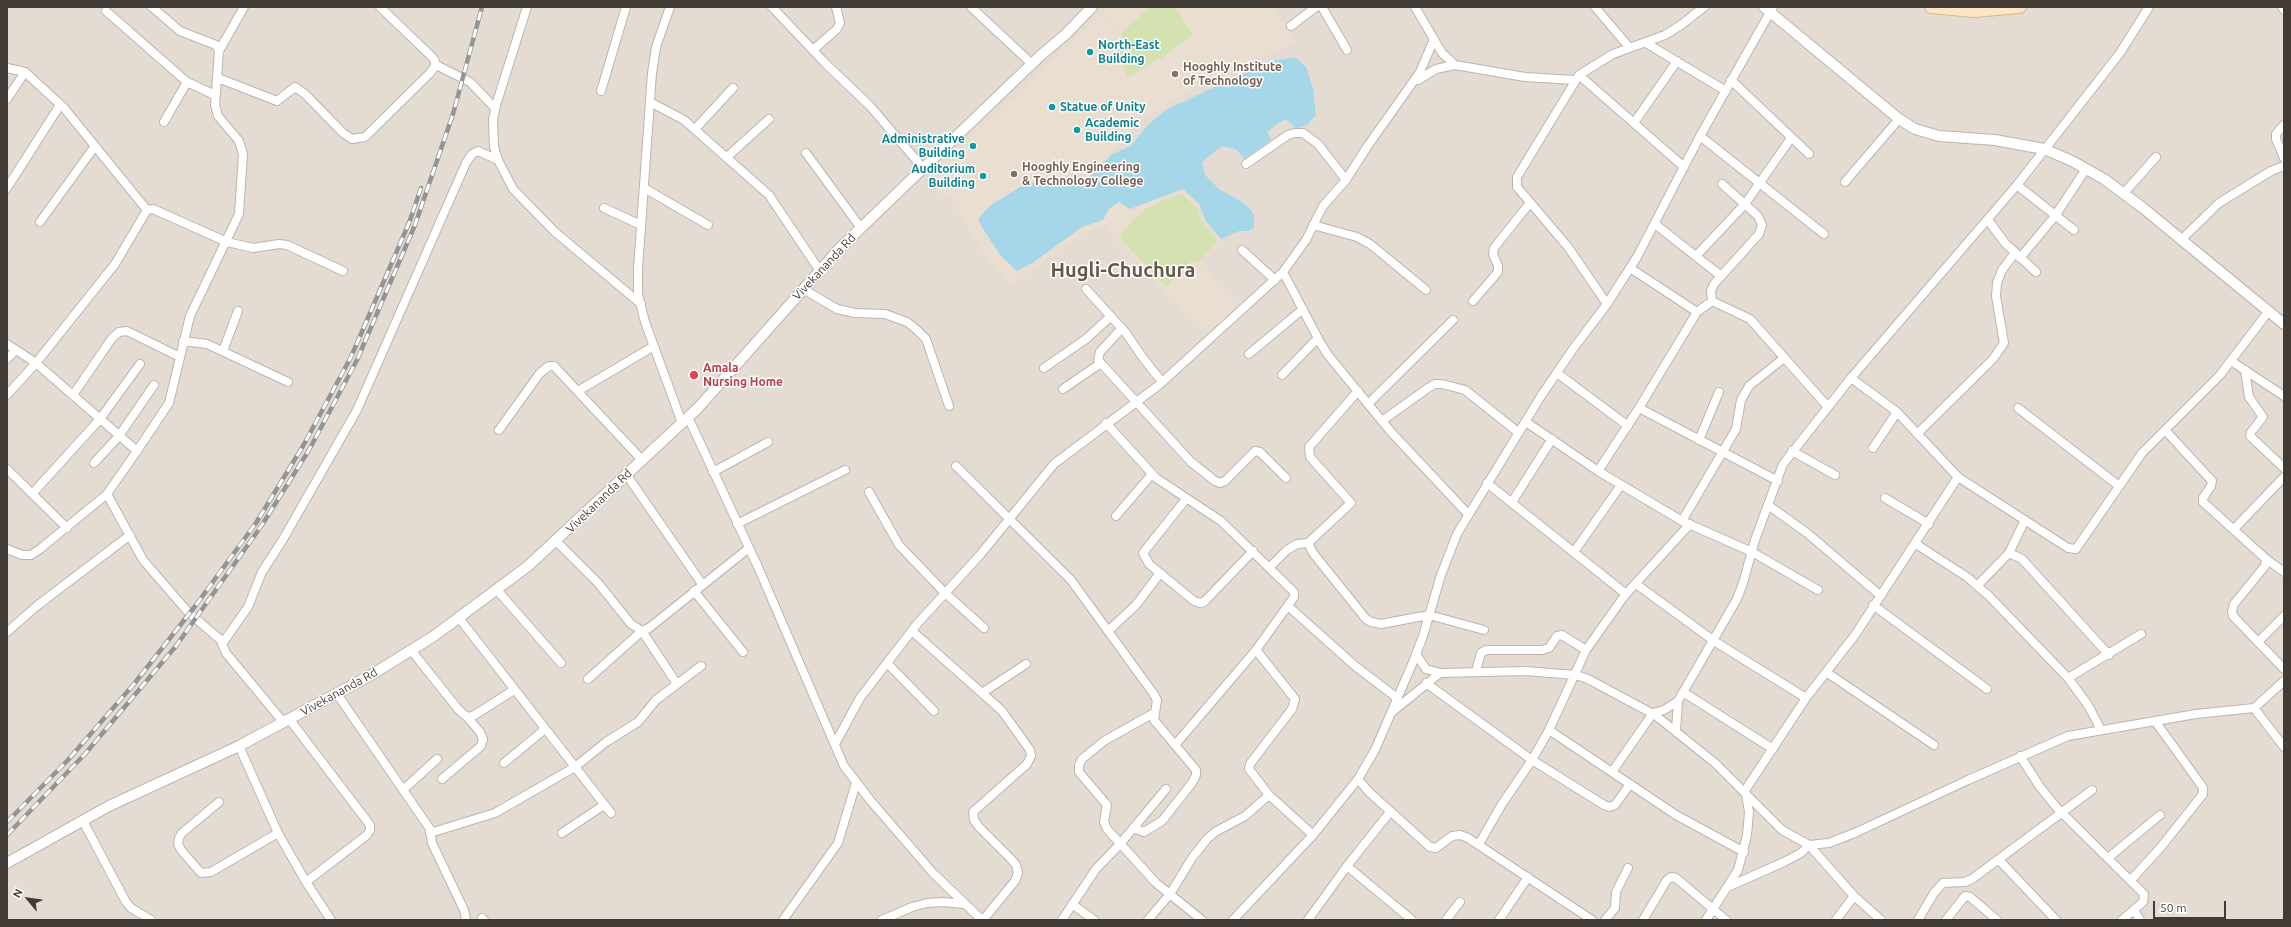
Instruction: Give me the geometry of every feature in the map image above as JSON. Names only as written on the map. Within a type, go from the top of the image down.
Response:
[{"type":"main road","points":[[1931,7],[1974,11],[2020,7]]},
{"type":"street","points":[[152,7],[180,31],[216,45],[220,51]]},
{"type":"street","points":[[7,549],[22,555],[30,554],[40,549],[107,494],[169,402],[190,316],[227,242],[239,214],[243,154],[239,141],[232,130],[218,116],[215,95],[220,51],[244,7]]},
{"type":"street","points":[[380,7],[434,59],[436,65],[470,82],[495,108]]},
{"type":"street","points":[[527,7],[495,108],[492,130],[494,147],[498,160],[512,189],[555,232],[641,304]]},
{"type":"street","points":[[601,91],[626,7]]},
{"type":"street","points":[[670,7],[656,47],[650,102],[638,269],[638,294],[654,346],[685,420],[713,472],[749,548],[844,766],[856,783],[933,872],[982,920],[1015,881],[1018,873],[1016,865],[974,820],[974,812],[1027,764],[1030,756],[1030,750],[1002,711],[912,631]]},
{"type":"street","points":[[772,7],[870,106],[923,168]]},
{"type":"street","points":[[813,50],[837,29],[840,23],[836,7]]},
{"type":"street","points":[[971,7],[1032,64]]},
{"type":"street","name":"Vivekananda Rd","points":[[7,863],[121,800],[239,746],[337,694],[411,650],[459,618],[497,590],[556,542],[626,474],[685,420],[861,228],[1092,7]]},
{"type":"street","points":[[1291,26],[1316,7]]},
{"type":"street","points":[[1322,7],[1347,50]]},
{"type":"street","points":[[1415,7],[1442,53],[1455,65]]},
{"type":"street","points":[[1595,7],[1629,47]]},
{"type":"street","points":[[1607,304],[1568,247],[1529,204],[1517,187],[1517,177],[1577,78],[1606,58],[1629,47],[1646,43],[1682,25],[1704,7]]},
{"type":"street","points":[[1676,731],[1678,701],[1737,599],[1783,464],[1851,378],[2017,185],[2120,53],[2149,7]]},
{"type":"street","points":[[1233,920],[1313,836],[1358,779],[1375,750],[1392,712],[1416,654],[1448,555],[1468,514],[1557,373],[1607,304],[1630,268],[1655,224],[1700,136],[1769,9],[1899,119],[1926,134],[1995,140],[2044,149],[2086,169],[2124,193],[2284,324]]},
{"type":"street","points":[[106,10],[187,82],[215,95]]},
{"type":"street","points":[[835,744],[860,698],[912,631],[944,592],[980,555],[1054,464],[1106,423],[1136,404],[1283,272],[1300,250],[1323,206],[1346,180],[1367,147],[1412,84],[1425,63],[1434,39]]},
{"type":"street","points":[[1646,43],[1726,90]]},
{"type":"street","points":[[1634,123],[1677,61]]},
{"type":"street","points":[[218,78],[277,101],[294,87],[305,94],[343,133],[352,139],[359,139],[372,132],[436,65]]},
{"type":"street","points":[[1412,84],[1436,69],[1455,65],[1525,77],[1577,78],[1634,123],[1684,167]]},
{"type":"street","points":[[7,68],[25,72],[60,105],[147,210]]},
{"type":"street","points":[[7,99],[25,72]]},
{"type":"street","points":[[1731,80],[1809,154]]},
{"type":"street","points":[[164,122],[187,82]]},
{"type":"street","points":[[695,129],[733,88]]},
{"type":"street","points":[[650,102],[684,120],[769,194],[779,206],[820,271]]},
{"type":"street","points":[[7,188],[60,105]]},
{"type":"street","points":[[726,157],[769,119]]},
{"type":"street","points":[[1845,182],[1899,119]]},
{"type":"street","points":[[2284,125],[2276,134],[2276,140],[2284,158]]},
{"type":"street","points":[[1246,164],[1294,132],[1303,134],[1318,144],[1346,180]]},
{"type":"street","points":[[1700,136],[1824,234]]},
{"type":"street","points":[[1696,256],[1744,204],[1791,138]]},
{"type":"street","points":[[40,222],[95,146]]},
{"type":"street","points":[[306,882],[367,835],[370,830],[370,825],[287,721],[226,653],[223,648],[223,642],[248,607],[262,572],[282,542],[357,410],[466,163],[472,154],[478,151],[498,160]]},
{"type":"street","points":[[806,153],[861,228]]},
{"type":"street","points":[[2124,193],[2156,157]]},
{"type":"street","points":[[2181,240],[2219,202],[2284,166]]},
{"type":"street","points":[[1917,434],[1993,359],[2004,343],[1996,296],[1997,283],[2002,270],[2018,256],[2055,216],[2086,169]]},
{"type":"street","points":[[1712,302],[1711,291],[1720,276],[1762,229],[1761,221],[1722,184]]},
{"type":"street","points":[[2017,185],[2074,230]]},
{"type":"street","points":[[644,188],[708,225]]},
{"type":"street","points":[[1473,301],[1498,272],[1498,266],[1493,254],[1494,248],[1529,204]]},
{"type":"street","points":[[604,208],[641,225]]},
{"type":"street","points":[[147,210],[154,209],[227,242],[253,248],[279,244],[343,270]]},
{"type":"street","points":[[7,395],[36,363],[115,264],[147,210]]},
{"type":"street","points":[[1988,220],[2018,256],[2036,272]]},
{"type":"street","points":[[1655,224],[1720,276]]},
{"type":"street","points":[[1313,225],[1357,237],[1370,244],[1426,290]]},
{"type":"street","points":[[1242,250],[1275,280]]},
{"type":"street","points":[[1630,268],[1697,312]]},
{"type":"street","points":[[1283,272],[1318,338],[1358,391],[1416,461],[1468,514]]},
{"type":"street","points":[[1086,289],[1122,328],[1162,382]]},
{"type":"street","points":[[803,290],[837,309],[855,313],[885,314],[907,322],[926,339],[949,406]]},
{"type":"street","points":[[1598,471],[1628,426],[1697,312],[1712,302]]},
{"type":"street","points":[[1712,302],[1750,319],[1828,407]]},
{"type":"street","points":[[1249,354],[1303,309]]},
{"type":"street","points":[[223,351],[238,311]]},
{"type":"street","points":[[1851,378],[1897,412],[1958,477],[2068,548],[2076,549],[2082,543],[2142,453],[2220,375],[2268,312]]},
{"type":"street","points":[[1044,368],[1086,339],[1111,316]]},
{"type":"street","points":[[1368,404],[1453,320]]},
{"type":"street","points":[[1122,328],[1097,356],[1101,363],[1136,404],[1181,453],[1215,481],[1220,483],[1225,481],[1255,451],[1260,452],[1286,478]]},
{"type":"street","points":[[73,395],[112,338],[119,332],[127,331],[180,357]]},
{"type":"street","points":[[1282,375],[1318,338]]},
{"type":"street","points":[[183,340],[200,341],[288,382]]},
{"type":"street","points":[[7,344],[36,363],[137,451]]},
{"type":"street","points":[[578,391],[654,346]]},
{"type":"street","points":[[7,359],[16,350]]},
{"type":"street","points":[[1480,844],[1502,804],[1532,760],[1549,730],[1576,675],[1586,650],[1626,594],[1636,584],[1686,522],[1722,452],[1736,429],[1741,400],[1749,386],[1784,358]]},
{"type":"street","points":[[2231,361],[2284,396]]},
{"type":"street","points":[[1063,389],[1101,363]]},
{"type":"street","points":[[32,494],[100,419],[140,364]]},
{"type":"street","points":[[499,430],[540,374],[549,366],[554,366],[642,460]]},
{"type":"street","points":[[2245,370],[2248,396],[2263,417],[2251,432],[2250,436],[2284,468]]},
{"type":"street","points":[[1557,373],[1628,426]]},
{"type":"street","points":[[1382,421],[1428,388],[1435,384],[1442,384],[1465,390],[1519,433]]},
{"type":"street","points":[[94,463],[119,436],[154,385]]},
{"type":"street","points":[[1270,568],[1287,550],[1297,544],[1308,543],[1351,503],[1310,457],[1308,447],[1358,391]]},
{"type":"street","points":[[1699,440],[1719,392]]},
{"type":"street","points":[[1639,408],[1778,481]]},
{"type":"street","points":[[2018,408],[2119,486]]},
{"type":"street","points":[[1873,448],[1897,412]]},
{"type":"street","points":[[1526,422],[1621,485],[1686,522],[1752,552],[1818,590]]},
{"type":"street","points":[[1106,423],[1152,474],[1186,499],[1216,517],[1294,592],[1294,597],[1256,650],[1176,745]]},
{"type":"street","points":[[2165,430],[2212,481],[2211,486],[2203,498],[2204,502],[2266,559],[2284,572]]},
{"type":"street","points":[[1512,502],[1552,439]]},
{"type":"street","points":[[713,472],[768,442]]},
{"type":"street","points":[[1792,451],[1835,475]]},
{"type":"street","points":[[956,466],[1010,517],[1071,580],[1157,700],[1154,720],[1196,770],[1196,775],[1156,826],[1144,832],[1133,828]]},
{"type":"street","points":[[7,469],[67,528]]},
{"type":"street","points":[[737,524],[845,470]]},
{"type":"street","points":[[626,474],[702,584]]},
{"type":"street","points":[[1116,516],[1152,474]]},
{"type":"street","points":[[1706,920],[1730,886],[1738,870],[1744,852],[1749,812],[1745,793],[1806,698],[1855,635],[1916,544],[1958,477]]},
{"type":"street","points":[[2234,529],[2284,477]]},
{"type":"street","points":[[1487,483],[1626,594]]},
{"type":"street","points":[[1574,552],[1621,485]]},
{"type":"street","points":[[869,492],[893,537],[944,592],[984,628]]},
{"type":"street","points":[[107,494],[143,560],[188,612],[223,642]]},
{"type":"street","points":[[1885,498],[1929,524]]},
{"type":"street","points":[[1186,499],[1143,553],[1149,564],[1194,601],[1200,604],[1204,602],[1253,551]]},
{"type":"street","points":[[1768,505],[1807,533],[1881,596]]},
{"type":"street","points":[[1978,585],[2009,553],[2025,520]]},
{"type":"street","points":[[7,632],[38,605],[130,535]]},
{"type":"street","points":[[556,542],[598,584],[631,624],[642,630],[677,684]]},
{"type":"street","points":[[1308,543],[1313,553],[1366,619],[1371,622],[1381,624],[1429,615],[1484,630]]},
{"type":"street","points":[[1916,544],[1978,585],[2068,678],[2088,705],[2100,730]]},
{"type":"street","points":[[588,679],[642,630],[649,628],[702,584],[749,548]]},
{"type":"street","points":[[2009,553],[2022,559],[2109,655]]},
{"type":"street","points":[[2266,559],[2262,570],[2232,608],[2233,616],[2284,669]]},
{"type":"street","points":[[1108,631],[1127,614],[1160,573]]},
{"type":"street","points":[[1636,584],[1714,641],[1806,698]]},
{"type":"street","points":[[497,590],[561,663]]},
{"type":"street","points":[[694,591],[743,652]]},
{"type":"street","points":[[1288,606],[1354,666],[1397,698]]},
{"type":"street","points":[[1873,606],[1987,689]]},
{"type":"street","points":[[2258,642],[2284,616]]},
{"type":"street","points":[[459,618],[611,813]]},
{"type":"street","points":[[2068,678],[2109,655],[2141,634]]},
{"type":"street","points":[[1476,671],[1481,653],[1486,650],[1542,650],[1549,648],[1557,636],[1562,635],[1586,650]]},
{"type":"street","points":[[411,650],[458,709],[480,732],[483,739],[481,746],[442,779]]},
{"type":"street","points":[[1256,650],[1295,699],[1292,709],[1250,764],[1249,769],[1269,795],[1313,836]]},
{"type":"street","points":[[1416,654],[1426,669],[1440,673],[1525,671],[1576,675],[1588,679],[1653,713],[1715,763],[1782,830],[1809,845],[1870,913],[1881,920]]},
{"type":"street","points":[[887,664],[934,711]]},
{"type":"street","points":[[982,693],[1026,664]]},
{"type":"street","points":[[430,832],[495,813],[574,767],[606,742],[638,722],[656,700],[701,666]]},
{"type":"street","points":[[1826,672],[1934,745]]},
{"type":"street","points":[[1392,712],[1440,673]]},
{"type":"street","points":[[1730,886],[1784,862],[1801,853],[1809,845],[1829,843],[1857,832],[2020,756],[2068,736],[2196,714],[2254,708],[2284,681]]},
{"type":"street","points":[[1426,683],[1532,760],[1609,807],[1615,805],[1630,784]]},
{"type":"street","points":[[467,717],[473,716],[514,690]]},
{"type":"street","points":[[1683,692],[1773,749]]},
{"type":"street","points":[[337,694],[430,829],[432,843],[464,910],[466,920]]},
{"type":"street","points":[[1612,772],[1653,713],[1664,710],[1678,701]]},
{"type":"street","points":[[2254,708],[2284,748]]},
{"type":"street","points":[[1154,713],[1104,741],[1082,759],[1079,765],[1079,772],[1082,778],[1107,805],[1104,822],[1107,829],[1156,883],[1202,920]]},
{"type":"street","points":[[2131,880],[2164,844],[2203,794],[2203,788],[2155,721]]},
{"type":"street","points":[[504,763],[545,729]]},
{"type":"street","points":[[1549,730],[1676,815],[1744,852]]},
{"type":"street","points":[[239,746],[278,833],[306,882],[331,920]]},
{"type":"street","points":[[2020,756],[2040,788],[2062,813],[2144,894],[2145,898],[2122,920]]},
{"type":"street","points":[[403,790],[437,759]]},
{"type":"street","points":[[1358,779],[1390,812],[1430,847],[1436,848],[1452,836],[1460,835],[1480,844],[1592,920]]},
{"type":"street","points":[[783,920],[838,843],[856,783]]},
{"type":"street","points":[[1062,920],[1096,869],[1120,844],[1166,790]]},
{"type":"street","points":[[1918,920],[1934,893],[1944,883],[1965,882],[2000,860],[2092,790]]},
{"type":"street","points":[[1148,920],[1170,894],[1192,858],[1207,839],[1215,832],[1245,816],[1269,795]]},
{"type":"street","points":[[219,802],[182,833],[179,838],[178,844],[181,850],[201,873],[211,872],[278,833]]},
{"type":"street","points":[[562,833],[604,805]]},
{"type":"street","points":[[1308,920],[1347,866],[1390,812]]},
{"type":"street","points":[[2108,858],[2160,815]]},
{"type":"street","points":[[83,821],[126,902],[131,908],[151,920]]},
{"type":"street","points":[[2000,860],[2056,920]]},
{"type":"street","points":[[1347,866],[1412,920]]},
{"type":"street","points":[[1605,920],[1615,908],[1616,892],[1628,868]]},
{"type":"street","points":[[1499,920],[1528,877]]},
{"type":"street","points":[[1643,920],[1667,880],[1671,877],[1676,878],[1712,910],[1726,920]]},
{"type":"street","points":[[1836,920],[1854,896]]},
{"type":"street","points":[[1946,920],[1965,896],[1970,897],[1997,920]]},
{"type":"street","points":[[882,920],[912,907],[927,903],[943,902],[964,904]]},
{"type":"street","points":[[1446,920],[1460,902]]},
{"type":"street","points":[[1072,904],[1094,920]]},
{"type":"street","points":[[2134,910],[2140,920]]},
{"type":"street","points":[[1865,920],[1870,913]]},
{"type":"shaded area","points":[[7,7],[2284,7],[2284,920],[7,920]]},
{"type":"shaded area","name":"Hooghly Engineering & Technology College","points":[[1106,7],[1274,7],[1294,42],[1174,98],[1136,126],[1133,121],[1132,135],[1110,152],[1094,169],[1116,196],[1183,190],[1197,204],[1205,223],[1221,241],[1203,261],[1215,284],[1241,309],[1212,337],[1149,277],[1105,226],[1087,231],[1011,285],[985,255],[949,197],[944,198],[927,178],[969,137],[1013,98],[1019,95],[1099,14],[1113,26],[1126,44],[1115,26],[1101,13]]},
{"type":"green space","points":[[1149,7],[1173,7],[1179,12],[1192,35],[1166,55],[1128,77],[1117,52],[1127,44],[1121,34]]},
{"type":"green space","points":[[1182,194],[1196,207],[1201,220],[1218,241],[1199,262],[1192,261],[1178,272],[1167,287],[1119,237],[1133,220],[1146,209],[1162,200]]},
{"type":"water","points":[[1295,57],[1306,67],[1313,89],[1316,115],[1307,125],[1297,129],[1286,119],[1278,123],[1267,132],[1271,140],[1244,159],[1237,150],[1222,146],[1202,162],[1205,175],[1219,189],[1244,203],[1251,210],[1254,216],[1254,228],[1248,231],[1239,231],[1221,239],[1206,221],[1199,204],[1183,189],[1130,209],[1119,202],[1109,209],[1103,220],[1082,227],[1034,262],[1017,271],[1001,256],[983,229],[978,219],[991,205],[1020,187],[1046,178],[1087,180],[1112,154],[1131,146],[1148,125],[1166,110],[1267,62]]},
{"type":"railway","points":[[7,835],[85,754],[176,646],[262,525],[309,450],[357,360],[415,225],[453,114],[482,7]]},
{"type":"railway","points":[[7,822],[68,760],[134,684],[196,605],[256,523],[303,446],[351,357],[409,223],[421,188]]},
{"type":"place","name":"North-East Building","points":[[1090,52]]},
{"type":"place","name":"Hooghly Institute of Technology","points":[[1175,74]]},
{"type":"place","name":"Statue of Unity","points":[[1052,107]]},
{"type":"place","name":"Academic Building","points":[[1077,130]]},
{"type":"place","name":"Administrative Building","points":[[973,146]]},
{"type":"place","name":"Hooghly Engineering & Technology College","points":[[1014,174]]},
{"type":"place","name":"Auditorium Building","points":[[983,176]]},
{"type":"place","name":"Amala Nursing Home","points":[[694,375]]},
{"type":"district","name":"Hugli-Chuchura","points":[[1123,270]]}]
